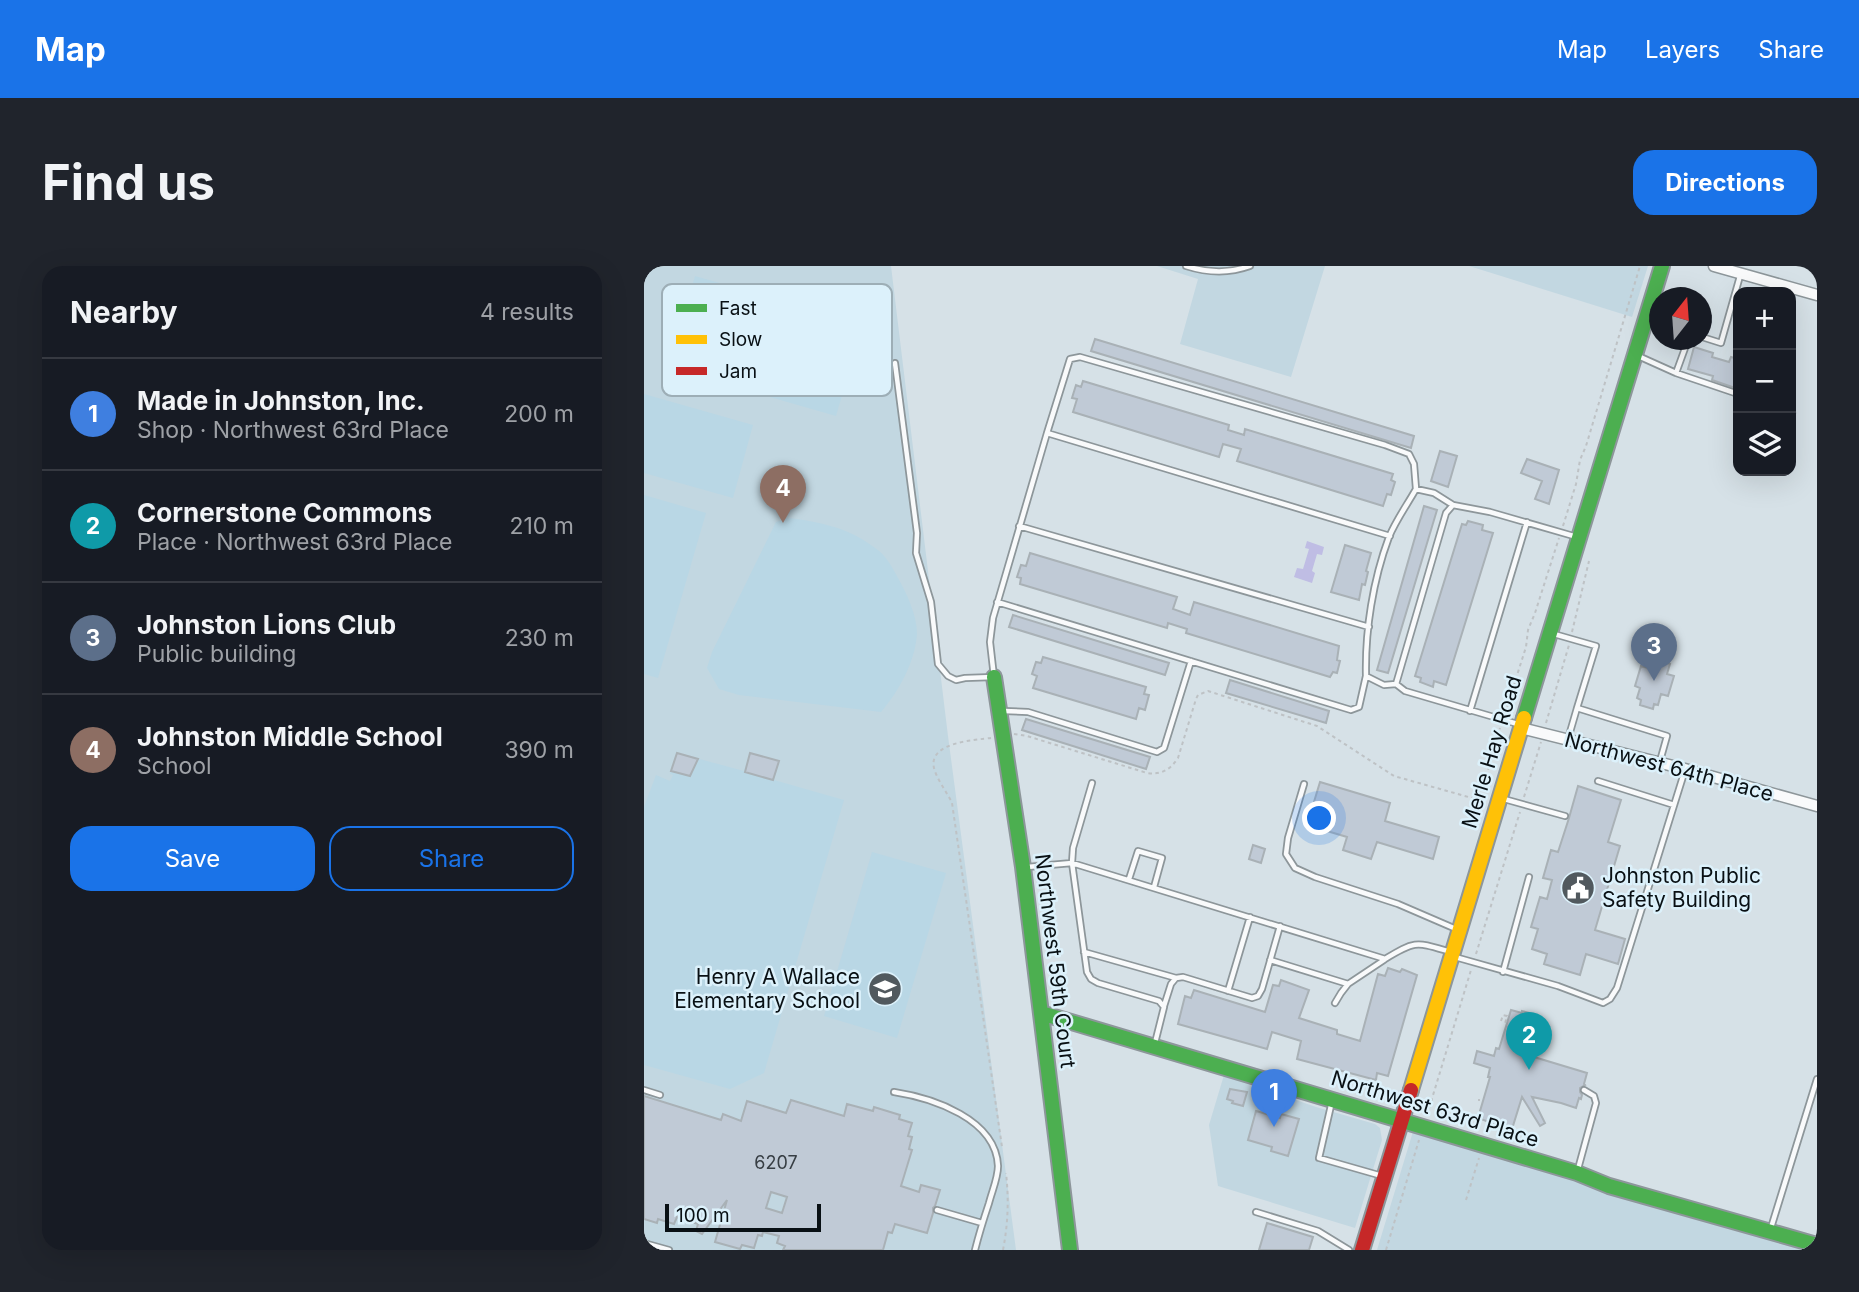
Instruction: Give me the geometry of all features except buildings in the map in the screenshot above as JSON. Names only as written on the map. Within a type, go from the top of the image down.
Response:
[{"type":"street","name":"Merle Hay Road","points":[[1362,1250],[1662,266]]},
{"type":"street","points":[[1714,266],[1817,296]]},
{"type":"street","name":"Northwest 59th Court","points":[[994,677],[1023,867],[1070,1250]]},
{"type":"street","name":"Northwest 64th Place","points":[[1521,727],[1817,806]]},
{"type":"street","name":"Northwest 63rd Place","points":[[1041,1013],[1577,1173],[1609,1186],[1817,1245]]},
{"type":"lane","points":[[1186,266],[1220,273],[1250,266]]},
{"type":"lane","points":[[1712,340],[1721,343],[1741,274]]},
{"type":"lane","points":[[1676,373],[1684,350]]},
{"type":"lane","points":[[1635,355],[1676,373],[1733,392]]},
{"type":"lane","points":[[895,363],[917,533],[916,554],[931,601],[937,664],[956,681],[994,677],[990,642],[997,602],[1070,359],[1080,357],[1397,449],[1409,454],[1414,464],[1416,489],[1390,536],[1376,583],[1365,648],[1366,676],[1359,708],[1351,710],[997,602]]},
{"type":"lane","points":[[1047,433],[1390,536]]},
{"type":"lane","points":[[1416,489],[1434,493],[1453,505],[1490,512],[1579,537]]},
{"type":"lane","points":[[1396,684],[1446,513],[1453,505]]},
{"type":"lane","points":[[1470,711],[1527,522]]},
{"type":"lane","points":[[1019,526],[1369,626]]},
{"type":"lane","points":[[1550,632],[1596,646],[1568,740]]},
{"type":"lane","points":[[999,711],[1028,712],[1157,752],[1164,748],[1191,661]]},
{"type":"lane","points":[[1366,676],[1384,685],[1396,684],[1405,691],[1521,727]]},
{"type":"lane","points":[[1577,708],[1667,736],[1659,763]]},
{"type":"lane","points":[[1335,1003],[1348,984],[1385,959],[1417,944],[1503,972],[1558,986],[1603,1003],[1610,999],[1617,988],[1685,769]]},
{"type":"lane","points":[[1598,781],[1674,805]]},
{"type":"lane","points":[[1092,783],[1073,848],[1072,863],[1087,972],[1091,979],[1098,983],[1159,1001],[1164,1007]]},
{"type":"lane","points":[[1304,784],[1286,854],[1295,868],[1398,904],[1459,930]]},
{"type":"lane","points":[[1500,798],[1565,816]]},
{"type":"lane","points":[[1129,879],[1138,850],[1162,858],[1154,887]]},
{"type":"lane","points":[[1023,867],[1072,863],[1385,959]]},
{"type":"lane","points":[[1503,972],[1529,877]]},
{"type":"lane","points":[[1228,990],[1250,917]]},
{"type":"lane","points":[[1084,952],[1176,978],[1183,976],[1252,998],[1258,996],[1280,926]]},
{"type":"lane","points":[[1270,960],[1348,984]]},
{"type":"lane","points":[[1154,1047],[1171,984],[1176,978]]},
{"type":"lane","points":[[1770,1232],[1817,1079]]},
{"type":"lane","points":[[644,1090],[660,1095]]},
{"type":"lane","points":[[1577,1173],[1596,1103],[1594,1096],[1584,1090]]},
{"type":"lane","points":[[894,1092],[923,1099],[970,1119],[987,1135],[994,1147],[998,1165],[996,1179],[975,1250]]},
{"type":"lane","points":[[1333,1100],[1319,1158],[1384,1177]]},
{"type":"lane","points":[[937,1210],[982,1223]]},
{"type":"lane","points":[[1256,1212],[1318,1231],[1349,1250]]},
{"type":"lane","points":[[644,1243],[669,1250]]},
{"type":"path","points":[[1425,1120],[1544,734],[1589,561]]},
{"type":"path","points":[[1003,736],[1027,736],[1147,773],[1161,773],[1178,758],[1196,699],[1198,695],[1208,691],[1317,726],[1394,776],[1472,798]]},
{"type":"path","points":[[985,739],[948,746],[941,750],[933,764],[934,771],[952,803],[1003,1156]]},
{"type":"path","points":[[1386,1250],[1420,1137]]},
{"type":"path","points":[[1466,1200],[1479,1157]]},
{"type":"path","points":[[1003,1250],[1008,1210],[1005,1170]]},
{"type":"shaded area","points":[[644,266],[891,266],[948,736],[1016,1250],[644,1250]]},
{"type":"shaded area","points":[[1157,266],[1325,266],[1291,377],[1180,344],[1198,279]]},
{"type":"shaded area","points":[[1469,266],[1648,266],[1632,317]]},
{"type":"shaded area","points":[[695,276],[723,284],[693,284]]},
{"type":"shaded area","points":[[644,394],[753,425],[733,498],[644,473]]},
{"type":"shaded area","points":[[766,396],[842,396],[836,416]]},
{"type":"shaded area","points":[[644,495],[706,513],[658,678],[644,674]]},
{"type":"shaded area","points":[[789,518],[834,527],[865,541],[886,558],[905,591],[915,619],[916,645],[905,676],[881,712],[739,695],[719,689],[707,668],[712,652],[776,522]]},
{"type":"shaded area","points":[[677,753],[744,771],[750,753],[779,761],[774,780],[844,800],[764,1073],[730,1089],[644,1065],[644,807],[656,775],[670,781]]},
{"type":"shaded area","points":[[872,852],[946,873],[897,1038],[824,1016]]},
{"type":"shaded area","points":[[1224,1075],[1375,1124],[1380,1128],[1382,1140],[1355,1228],[1218,1186],[1209,1125]]},
{"type":"shaded area","points":[[1415,1125],[1817,1250],[1377,1250]]},
{"type":"water","points":[[1307,541],[1324,547],[1322,555],[1317,554],[1312,583],[1294,577],[1297,568],[1303,569],[1309,549],[1305,548]]},
{"type":"traffic: fast","points":[[1524,718],[1662,266]]},
{"type":"traffic: fast","points":[[994,677],[1023,867],[1070,1250]]},
{"type":"traffic: fast","points":[[1041,1013],[1577,1173],[1609,1186],[1817,1245]]},
{"type":"traffic: slow","points":[[1411,1090],[1524,718]]},
{"type":"traffic: jam","points":[[1362,1250],[1411,1090]]},
{"type":"place","name":"Johnston Middle School","points":[[783,523]]},
{"type":"place","name":"Johnston Lions Club","points":[[1654,681]]},
{"type":"place","name":"Johnston Public Safety Building","points":[[1578,888]]},
{"type":"place","name":"Henry A Wallace Elementary School","points":[[885,989]]},
{"type":"place","name":"Cornerstone Commons","points":[[1529,1070]]},
{"type":"place","name":"Made in Johnston, Inc.","points":[[1274,1127]]}]
